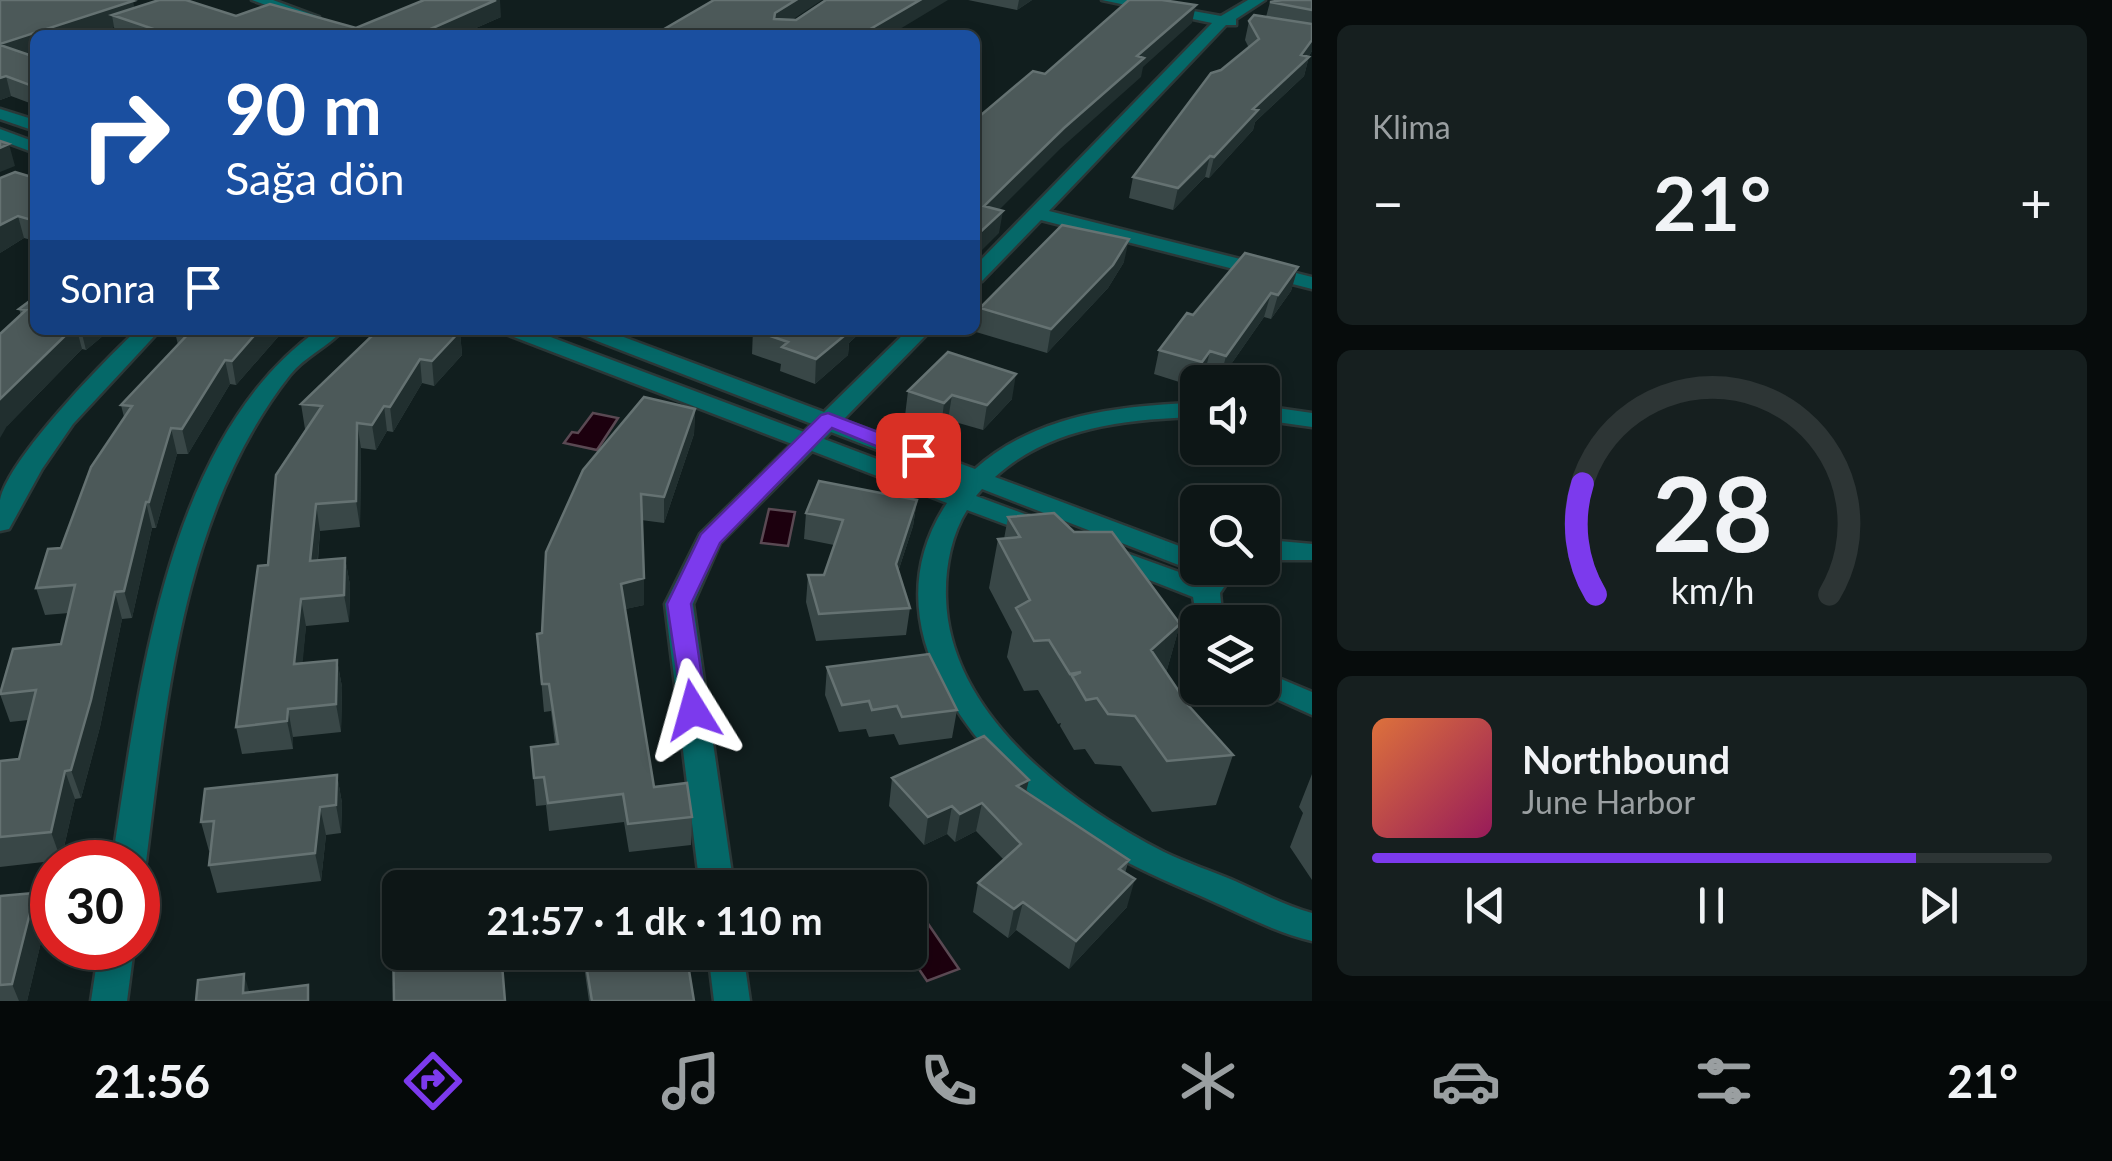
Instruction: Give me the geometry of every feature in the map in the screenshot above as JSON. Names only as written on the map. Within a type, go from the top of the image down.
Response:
[{"type":"street","points":[[260,0],[324,21]]},
{"type":"street","points":[[1108,0],[1231,22]]},
{"type":"street","points":[[980,272],[1231,22],[1258,0]]},
{"type":"street","points":[[0,114],[30,124]]},
{"type":"street","points":[[0,134],[30,146]]},
{"type":"street","points":[[1040,214],[1312,283]]},
{"type":"street","points":[[0,523],[23,474],[101,375],[144,335]]},
{"type":"street","points":[[132,840],[160,651],[219,467],[286,366],[326,335]]},
{"type":"street","points":[[526,335],[806,442],[968,488],[1180,561]]},
{"type":"street","points":[[599,335],[828,420],[968,488]]},
{"type":"street","points":[[715,870],[679,604],[709,540],[915,335]]},
{"type":"street","points":[[1180,410],[1039,435],[990,464],[968,488],[938,544],[929,595],[946,664],[989,733],[1066,807],[1152,861],[1312,927]]},
{"type":"street","points":[[1280,416],[1312,420]]},
{"type":"street","points":[[1280,549],[1312,552]]},
{"type":"street","points":[[1280,689],[1312,704]]},
{"type":"street","points":[[108,1001],[113,970]]},
{"type":"street","points":[[728,970],[732,1001]]},
{"type":"shaded area","points":[[593,413],[618,418],[597,450],[564,443],[572,432],[578,433]]},
{"type":"shaded area","points":[[769,509],[795,512],[788,546],[761,543]]},
{"type":"shaded area","points":[[927,922],[959,969],[927,981],[920,970],[927,970]]},
{"type":"building","points":[[0,0],[133,1],[43,30],[30,30],[30,34],[0,44]]},
{"type":"building","points":[[159,0],[186,0],[236,16],[270,4],[356,28],[424,0],[496,0],[428,30],[156,30],[112,15]]},
{"type":"building","points":[[714,0],[796,0],[775,13],[774,19],[796,20],[826,0],[920,0],[869,30],[663,30]]},
{"type":"building","points":[[1129,0],[1196,5],[1137,56],[1144,58],[984,206],[1003,211],[980,232],[980,116],[1033,71],[1045,74]]},
{"type":"building","points":[[1312,0],[1312,10],[1270,2]]},
{"type":"building","points":[[1254,15],[1312,24],[1312,40],[1301,55],[1309,57],[1253,109],[1258,110],[1214,157],[1210,156],[1178,188],[1133,177],[1211,73],[1221,70],[1259,39],[1249,21]]},
{"type":"building","points":[[0,45],[30,55],[30,85],[6,76],[0,78]]},
{"type":"building","points":[[15,172],[30,176],[30,218],[18,216],[0,225],[0,178]]},
{"type":"building","points":[[1062,225],[1129,239],[1113,265],[1051,329],[980,308]]},
{"type":"building","points":[[1245,253],[1298,267],[1278,295],[1271,293],[1226,356],[1210,351],[1202,362],[1159,350],[1187,313],[1193,315]]},
{"type":"building","points":[[30,301],[30,335],[66,335],[0,399],[0,334],[26,310],[19,309]]},
{"type":"building","points":[[187,335],[255,335],[232,361],[225,360],[182,429],[171,428],[146,502],[124,591],[115,592],[91,700],[71,770],[65,771],[51,832],[0,837],[0,761],[19,759],[36,690],[0,694],[13,649],[61,644],[75,585],[36,588],[48,549],[61,548],[91,467],[132,406],[121,405]]},
{"type":"building","points":[[373,335],[456,335],[432,361],[420,359],[390,407],[384,406],[372,425],[357,423],[356,501],[316,504],[310,561],[345,558],[344,595],[301,599],[294,664],[337,660],[336,704],[288,709],[287,721],[236,727],[258,566],[268,565],[276,475],[322,406],[301,404]]},
{"type":"building","points":[[768,335],[845,335],[816,359],[782,347],[788,342]]},
{"type":"building","points":[[948,352],[1016,374],[987,405],[952,395],[944,403],[908,391]]},
{"type":"building","points":[[644,397],[695,409],[664,497],[641,494],[644,578],[621,584],[654,787],[687,783],[692,817],[628,824],[623,794],[548,803],[544,777],[534,778],[531,747],[558,744],[549,684],[542,684],[537,634],[542,633],[546,552],[583,470]]},
{"type":"building","points":[[819,481],[917,500],[896,564],[910,608],[819,614],[808,575],[824,575],[843,520],[806,513]]},
{"type":"building","points":[[1054,513],[1074,532],[1112,532],[1180,624],[1151,650],[1180,693],[1180,705],[1188,705],[1233,755],[1167,761],[1135,716],[1108,714],[1097,698],[1086,700],[1072,676],[1081,672],[1070,674],[1049,640],[1034,641],[1016,608],[1030,600],[998,539],[1020,537],[1008,517]]},
{"type":"building","points":[[929,654],[957,710],[902,717],[897,706],[872,710],[869,701],[842,705],[827,667]]},
{"type":"building","points":[[984,736],[1029,780],[1017,786],[1129,860],[1119,869],[1135,879],[1076,941],[1023,902],[1014,909],[978,883],[1021,844],[982,803],[960,814],[952,806],[928,817],[892,778]]},
{"type":"building","points":[[337,775],[336,805],[320,807],[315,853],[209,865],[214,821],[201,822],[205,789]]},
{"type":"building","points":[[30,893],[30,913],[12,984],[0,985],[0,896]]},
{"type":"building","points":[[394,970],[502,970],[505,1001],[394,1001]]},
{"type":"building","points":[[587,970],[689,970],[694,1001],[592,1001]]},
{"type":"building","points":[[244,974],[243,993],[308,985],[308,1001],[196,1001],[198,980]]},
{"type":"route","points":[[693,710],[679,604],[709,540],[828,420],[918,455]]}]
